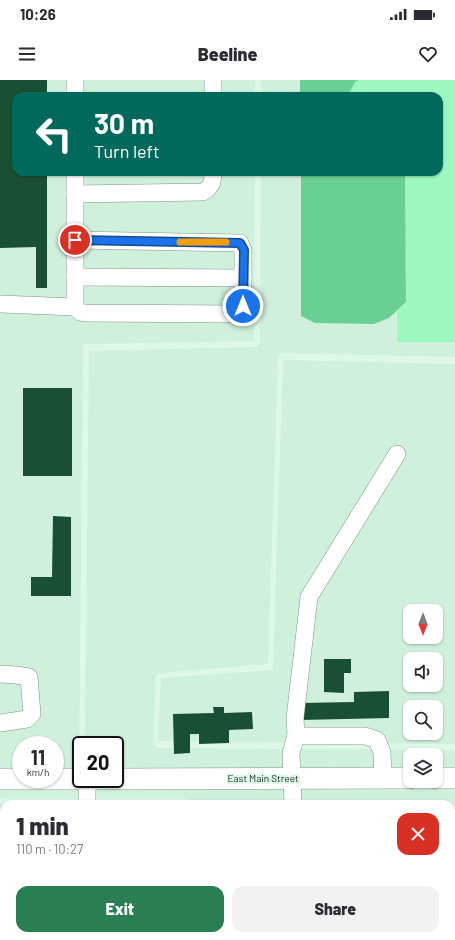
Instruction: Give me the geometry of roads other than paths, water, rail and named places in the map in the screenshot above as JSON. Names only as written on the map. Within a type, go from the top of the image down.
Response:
[{"type":"main road","name":"East Main Street","points":[[124,779],[403,778]]},
{"type":"main road","points":[[443,778],[455,778]]},
{"type":"main road","points":[[0,779],[72,779]]},
{"type":"lane","points":[[75,80],[75,92]]},
{"type":"lane","points":[[213,80],[213,92]]},
{"type":"lane","points":[[75,176],[75,307]]},
{"type":"lane","points":[[75,194],[204,192],[210,189],[213,176]]},
{"type":"lane","points":[[0,304],[75,307],[80,312],[85,313],[234,314],[239,313],[243,306],[244,250],[240,243],[75,240]]},
{"type":"lane","points":[[75,276],[244,278]]},
{"type":"lane","points":[[293,800],[291,753],[296,736],[295,718],[309,597],[397,454]]},
{"type":"lane","points":[[0,674],[28,677],[32,714],[27,719],[0,723]]},
{"type":"lane","points":[[296,736],[366,736],[377,740],[382,752],[383,778]]},
{"type":"lane","points":[[87,788],[87,800]]}]
